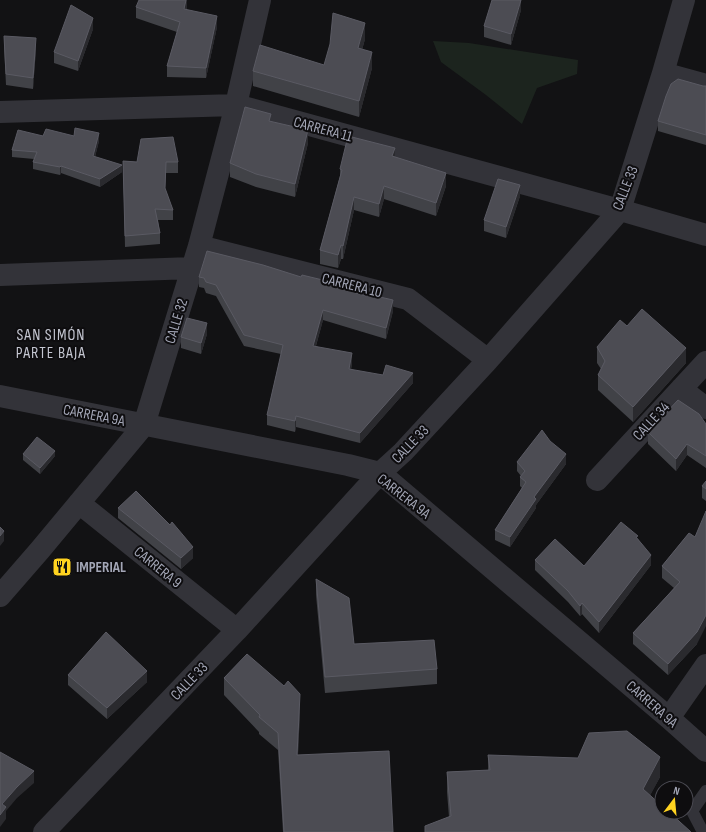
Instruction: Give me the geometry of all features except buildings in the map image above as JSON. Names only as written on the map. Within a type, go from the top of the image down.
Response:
[{"type":"street","name":"CALLE 32","points":[[0,596],[144,425],[199,246],[236,105],[260,0]]},
{"type":"street","name":"CALLE 33","points":[[44,832],[237,630],[380,474],[403,452],[488,360],[620,210],[684,0]]},
{"type":"street","points":[[663,73],[706,85]]},
{"type":"street","name":"CARRERA 11","points":[[0,112],[236,105],[706,235]]},
{"type":"street","name":"CARRERA 10","points":[[199,246],[408,299],[488,360]]},
{"type":"street","points":[[0,275],[192,268]]},
{"type":"street","name":"CALLE 34","points":[[597,480],[706,362]]},
{"type":"street","points":[[681,389],[706,408]]},
{"type":"street","name":"CARRERA 9A","points":[[0,396],[348,465],[380,474],[670,718],[706,751]]},
{"type":"street","name":"CARRERA 9","points":[[79,503],[237,630]]},
{"type":"street","points":[[670,718],[706,665]]},
{"type":"lane","points":[[703,832],[692,811],[706,791]]},
{"type":"shaded area","points":[[433,41],[469,43],[578,60],[577,74],[537,88],[522,124],[441,62]]},
{"type":"place","name":"IMPERIAL","points":[[62,567]]},
{"type":"district","name":"SAN SIMÓN PARTE BAJA","points":[[51,343]]}]
